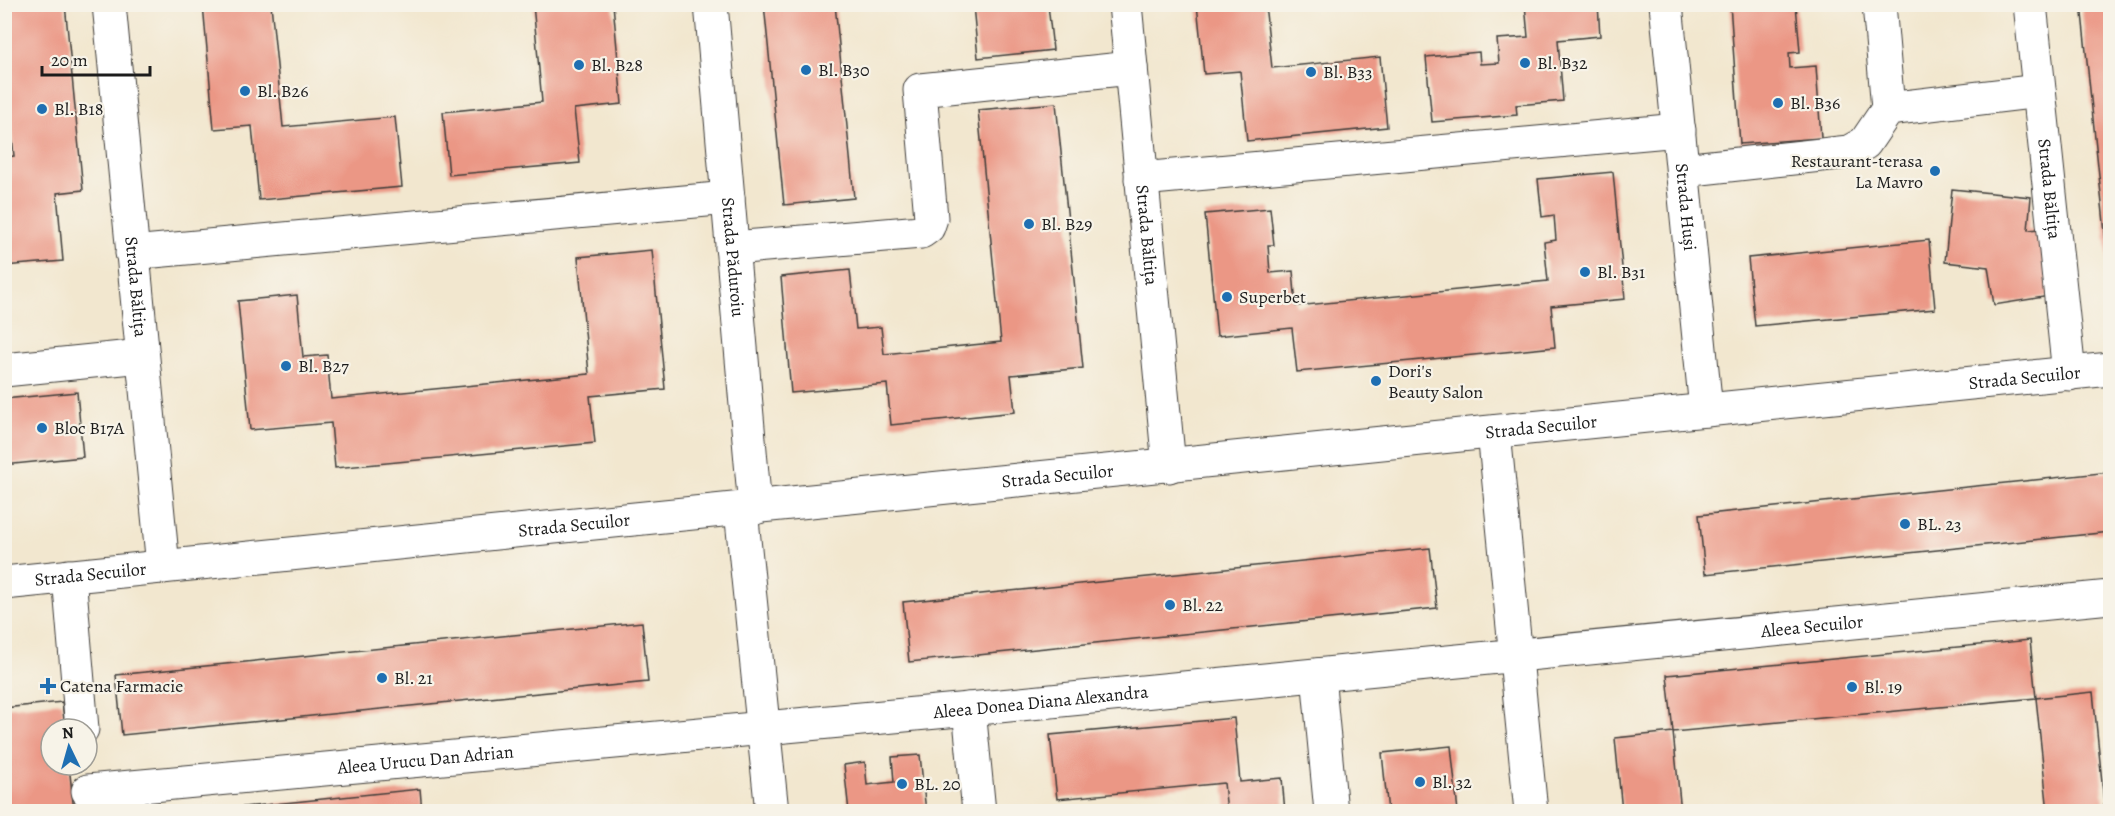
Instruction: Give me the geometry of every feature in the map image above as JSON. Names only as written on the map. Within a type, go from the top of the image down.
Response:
[{"type":"street","name":"Strada Băltița","points":[[109,4],[163,567]]},
{"type":"street","name":"Strada Păduroiu","points":[[711,4],[732,248],[748,509]]},
{"type":"street","name":"Strada Băltița","points":[[1125,4],[1168,466]]},
{"type":"street","name":"Strada Huși","points":[[1666,4],[1706,410]]},
{"type":"street","points":[[1683,170],[1849,152],[1866,143],[1888,109],[1879,4]]},
{"type":"street","name":"Strada Băltița","points":[[2030,4],[2069,374]]},
{"type":"street","points":[[732,248],[921,232],[928,227],[931,218],[920,90],[1131,68]]},
{"type":"street","points":[[1888,109],[2039,91]]},
{"type":"street","points":[[1141,179],[1679,130]]},
{"type":"street","points":[[132,253],[728,198]]},
{"type":"street","points":[[4,370],[142,356]]},
{"type":"street","name":"Strada Secuilor","points":[[4,583],[2110,369]]},
{"type":"street","points":[[1494,432],[1531,812]]},
{"type":"street","points":[[748,509],[772,812]]},
{"type":"street","points":[[69,576],[81,717]]},
{"type":"street","name":"Aleea Secuilor","points":[[1515,656],[2110,597]]},
{"type":"street","name":"Aleea Donea Diana Alexandra","points":[[764,728],[1515,656]]},
{"type":"street","points":[[1318,675],[1331,812]]},
{"type":"street","points":[[969,709],[979,812]]},
{"type":"street","name":"Aleea Urucu Dan Adrian","points":[[88,789],[764,728]]},
{"type":"building","name":"Bl. B18","points":[[4,4],[65,4],[83,190],[57,193],[63,261],[4,266],[4,157],[14,156],[4,61]]},
{"type":"building","name":"Bl. B26","points":[[203,4],[271,4],[283,127],[395,117],[402,187],[259,200],[252,126],[214,129]]},
{"type":"building","name":"Bl. B28","points":[[533,4],[613,4],[622,104],[574,109],[580,163],[449,175],[443,112],[542,102]]},
{"type":"building","name":"Bl. B30","points":[[764,4],[835,4],[854,198],[784,205]]},
{"type":"building","name":"Bl. B33","points":[[1197,4],[1265,4],[1272,68],[1380,57],[1387,127],[1247,141],[1240,71],[1204,74]]},
{"type":"building","name":"Bl. B32","points":[[1525,4],[1598,4],[1600,36],[1558,40],[1563,101],[1516,105],[1517,115],[1432,122],[1426,57],[1479,52],[1480,64],[1499,63],[1497,39],[1528,37]]},
{"type":"building","name":"Bl. B36","points":[[1730,4],[1796,4],[1800,52],[1789,53],[1790,68],[1816,66],[1821,138],[1740,144]]},
{"type":"building","points":[[2081,4],[2110,4],[2110,260],[2108,261]]},
{"type":"building","points":[[973,5],[1048,5],[1053,50],[978,58]]},
{"type":"building","name":"Bl. B29","points":[[1056,103],[1083,368],[1011,375],[1015,412],[891,425],[887,384],[791,393],[781,277],[850,270],[856,329],[881,327],[884,354],[1001,342],[978,110]]},
{"type":"building","name":"Bl. B31","points":[[1613,172],[1625,299],[1551,306],[1555,347],[1297,372],[1292,328],[1217,336],[1205,214],[1270,208],[1274,245],[1268,245],[1270,273],[1293,271],[1296,306],[1548,281],[1544,242],[1556,240],[1554,215],[1542,217],[1538,179]]},
{"type":"building","points":[[1952,189],[2031,197],[2028,230],[2040,229],[2050,296],[1994,305],[1988,267],[1945,262]]},
{"type":"building","points":[[1929,240],[1935,309],[1755,326],[1748,258]]},
{"type":"building","name":"Bl. B27","points":[[652,250],[665,389],[590,396],[595,443],[335,468],[331,423],[250,430],[238,301],[297,295],[303,357],[327,355],[331,399],[589,374],[578,257]]},
{"type":"building","name":"Bloc B17A","points":[[77,392],[83,457],[4,465],[4,399]]},
{"type":"building","name":"BL. 23","points":[[2110,472],[2110,532],[1705,574],[1699,515]]},
{"type":"building","name":"Bl. 22","points":[[1430,548],[1437,608],[909,662],[903,602]]},
{"type":"building","name":"Bl. 21","points":[[642,622],[648,682],[122,735],[116,675]]},
{"type":"building","name":"Bl. 19","points":[[2030,640],[2036,698],[1673,732],[1667,675]]},
{"type":"building","points":[[2093,692],[2105,812],[2048,812],[2036,698]]},
{"type":"building","points":[[62,702],[64,717],[39,717],[39,777],[70,777],[74,812],[4,812],[4,708]]},
{"type":"building","points":[[1234,718],[1240,782],[1282,778],[1285,812],[1227,812],[1224,783],[1057,799],[1050,735]]},
{"type":"building","points":[[1673,732],[1681,812],[1622,812],[1615,738]]},
{"type":"building","name":"Bl. 32","points":[[1451,746],[1458,812],[1388,812],[1382,753]]},
{"type":"building","name":"BL. 20","points":[[920,755],[926,812],[849,812],[844,765],[865,762],[867,785],[894,782],[892,757]]},
{"type":"building","points":[[420,789],[422,812],[214,812],[214,810]]},
{"type":"place","name":"Bl. B32","points":[[1525,63]]},
{"type":"place","name":"Bl. B28","points":[[579,65]]},
{"type":"place","name":"Bl. B30","points":[[806,70]]},
{"type":"place","name":"Bl. B33","points":[[1311,72]]},
{"type":"place","name":"Bl. B26","points":[[245,91]]},
{"type":"place","name":"Bl. B36","points":[[1778,103]]},
{"type":"place","name":"Bl. B18","points":[[42,109]]},
{"type":"place","name":"Restaurant-terasa La Mavro","points":[[1935,171]]},
{"type":"place","name":"Bl. B29","points":[[1029,224]]},
{"type":"place","name":"Bl. B31","points":[[1585,272]]},
{"type":"place","name":"Superbet","points":[[1227,297]]},
{"type":"place","name":"Bl. B27","points":[[286,366]]},
{"type":"place","name":"Dori's Beauty Salon","points":[[1376,381]]},
{"type":"place","name":"Bloc B17A","points":[[42,428]]},
{"type":"place","name":"BL. 23","points":[[1905,524]]},
{"type":"place","name":"Bl. 22","points":[[1170,605]]},
{"type":"place","name":"Bl. 21","points":[[382,678]]},
{"type":"place","name":"Catena Farmacie","points":[[48,686]]},
{"type":"place","name":"Bl. 19","points":[[1852,687]]},
{"type":"place","name":"Bl. 32","points":[[1420,782]]},
{"type":"place","name":"BL. 20","points":[[902,784]]}]
